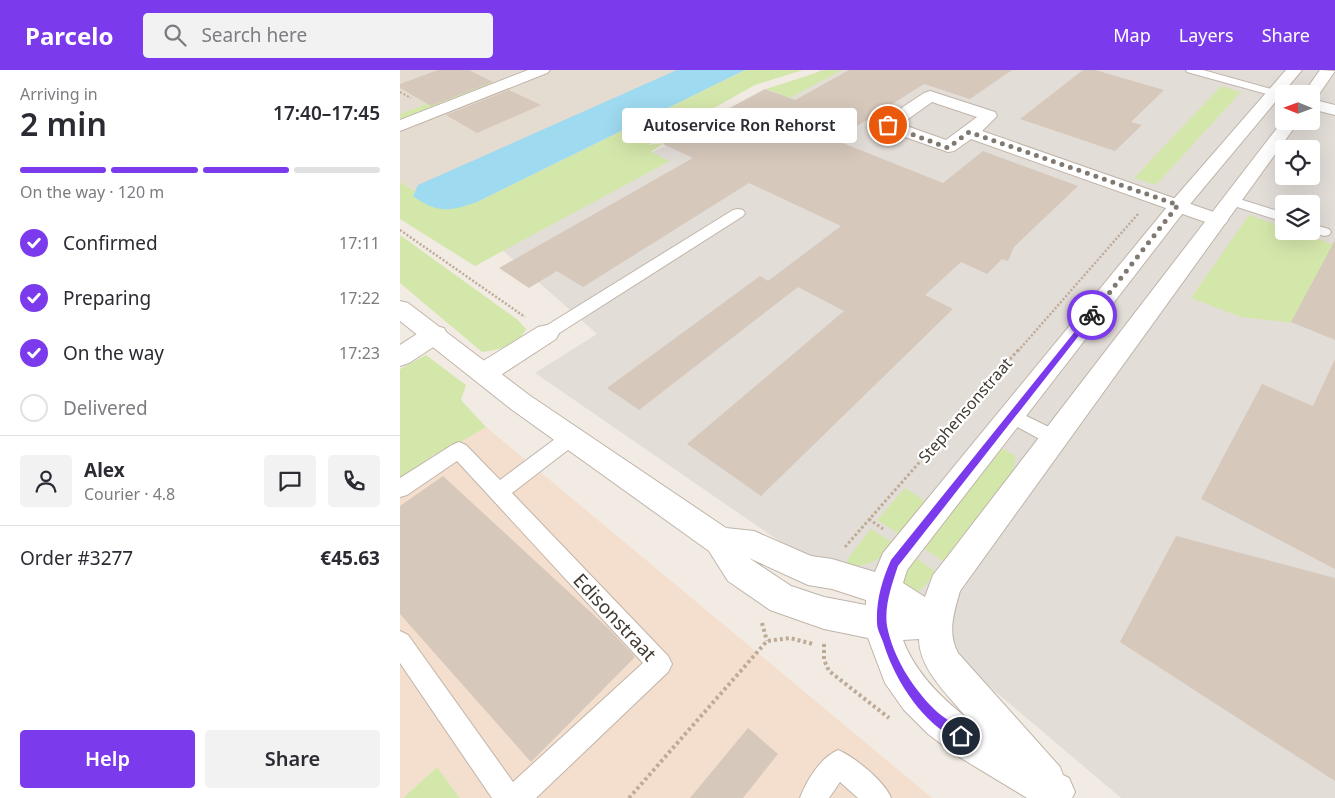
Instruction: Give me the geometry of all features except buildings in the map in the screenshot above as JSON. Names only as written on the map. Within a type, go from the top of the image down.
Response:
[{"type":"street","points":[[1285,85],[1294,70]]},
{"type":"street","points":[[1317,85],[1328,70]]},
{"type":"street","points":[[400,126],[527,72]]},
{"type":"street","points":[[930,96],[989,116],[969,132],[948,148],[888,125],[930,96]]},
{"type":"street","points":[[1059,795],[992,758],[931,714],[906,684],[891,654],[883,607],[894,563],[1178,205],[1275,99]]},
{"type":"street","points":[[1320,106],[1335,110]]},
{"type":"street","points":[[1059,795],[946,665],[936,646],[934,622],[945,586],[1284,130]]},
{"type":"street","points":[[969,132],[1178,205],[1226,210]]},
{"type":"street","points":[[400,309],[520,402],[720,541],[739,571],[782,599],[824,613],[883,607]]},
{"type":"street","points":[[484,373],[547,333]]},
{"type":"street","points":[[400,357],[434,334]]},
{"type":"street","points":[[720,541],[754,545],[808,570],[832,574],[883,607],[934,622]]},
{"type":"lane","points":[[1191,70],[1275,94]]},
{"type":"lane","points":[[1226,210],[1275,217]]},
{"type":"lane","points":[[547,333],[738,213]]},
{"type":"lane","points":[[1012,416],[1054,438]]},
{"type":"lane","points":[[499,492],[570,438]]},
{"type":"lane","name":"Edisonstraat","points":[[400,489],[459,450],[660,664],[516,798]]},
{"type":"lane","points":[[400,643],[508,798]]},
{"type":"lane","points":[[813,798],[838,763],[878,798]]},
{"type":"path","name":"Stephensonstraat","points":[[832,574],[838,559],[850,540],[1154,196]]},
{"type":"path","points":[[400,230],[547,333]]},
{"type":"path","points":[[629,798],[767,641],[790,638],[824,647],[824,613]]},
{"type":"shaded area","points":[[400,70],[699,70],[423,197],[400,182]]},
{"type":"shaded area","points":[[821,70],[1335,70],[1335,798],[1121,798],[984,682],[535,373],[597,334],[484,234]]},
{"type":"shaded area","points":[[486,427],[932,798],[460,798],[437,767],[403,798],[400,798],[400,478],[435,454],[441,454]]},
{"type":"green space","points":[[745,70],[803,70],[755,85],[648,145],[664,143],[651,152],[670,161],[475,266],[400,219],[400,182],[415,191],[413,196],[477,202]]},
{"type":"green space","points":[[825,70],[842,70],[790,98],[766,89]]},
{"type":"green space","points":[[488,80],[494,83],[400,120],[400,114]]},
{"type":"green space","points":[[1221,86],[1241,92],[1156,185],[1134,178]]},
{"type":"green space","points":[[1249,215],[1275,224],[1275,240],[1320,240],[1335,245],[1294,323],[1241,317],[1191,298]]},
{"type":"green space","points":[[400,235],[518,320],[526,329],[523,334],[507,346],[482,352],[400,283]]},
{"type":"green space","points":[[426,355],[466,385],[461,400],[486,427],[441,454],[435,454],[400,478],[400,369]]},
{"type":"green space","points":[[1002,448],[1016,456],[1013,472],[944,562],[922,547]]},
{"type":"green space","points":[[905,488],[928,503],[902,536],[877,520]]},
{"type":"green space","points":[[871,529],[895,544],[884,555],[872,562],[860,566],[844,567],[851,554]]},
{"type":"green space","points":[[915,557],[936,572],[921,590],[910,594],[898,577]]},
{"type":"green space","points":[[437,767],[460,798],[403,798]]},
{"type":"water","points":[[677,70],[745,70],[477,202],[452,209],[444,209],[429,206],[413,196],[418,185]]},
{"type":"way so far","points":[[888,125],[948,148],[969,132],[1178,205],[1092,315]]},
{"type":"place","name":"Autoservice Ron Rehorst","points":[[888,125]]},
{"type":"route","points":[[961,736],[931,714],[906,684],[894,661],[882,624],[884,590],[894,563],[1092,315]]}]
